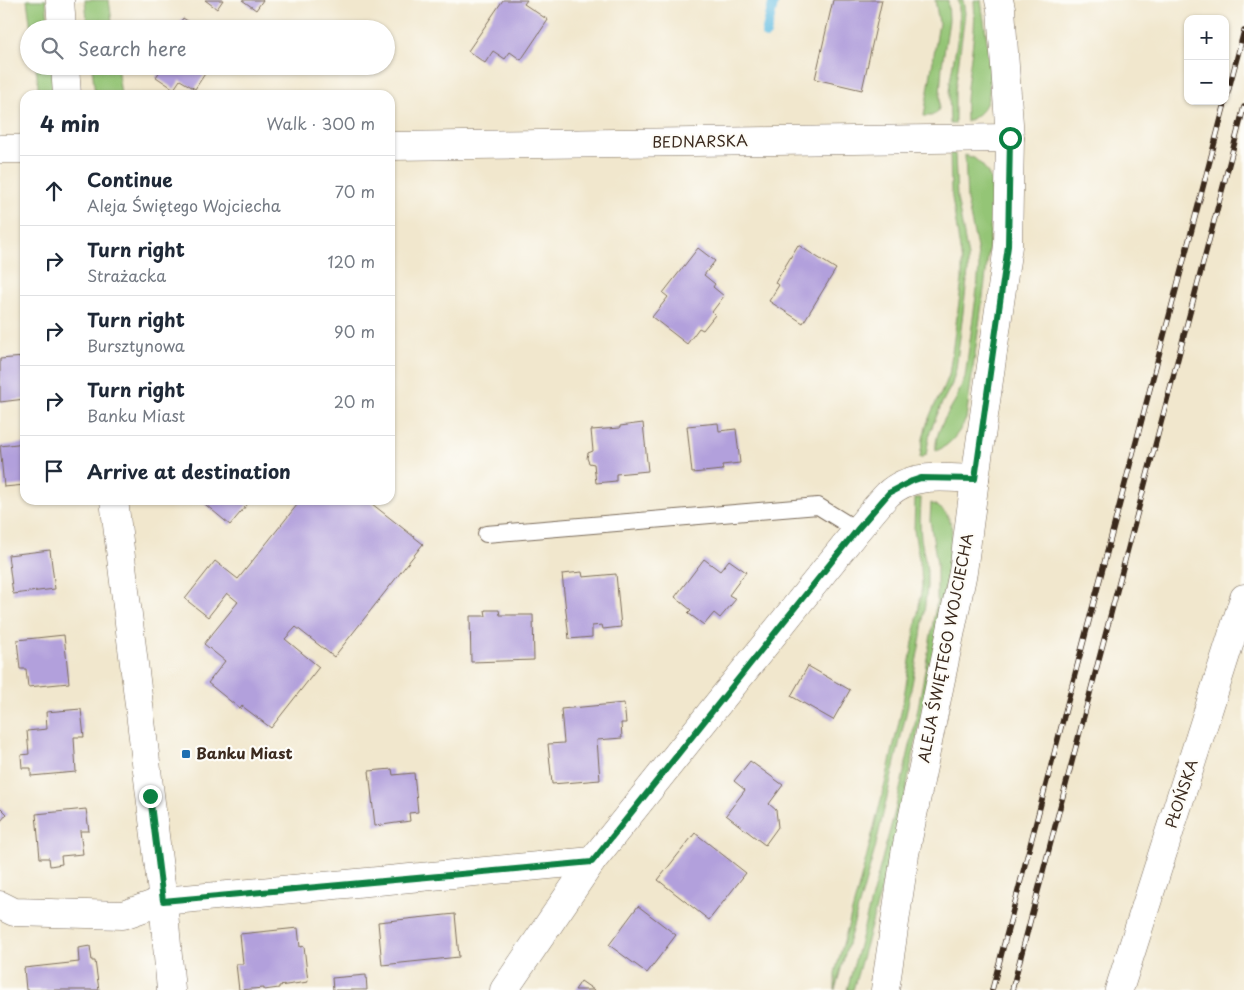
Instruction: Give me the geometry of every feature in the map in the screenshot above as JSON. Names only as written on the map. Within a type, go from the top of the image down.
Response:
[{"type":"street","points":[[60,0],[61,20]]},
{"type":"street","name":"ALEJA ŚWIĘTEGO WOJCIECHA","points":[[884,990],[901,878],[963,572],[1008,246],[1010,138],[1002,9],[999,0]]},
{"type":"street","points":[[66,75],[67,90]]},
{"type":"street","name":"BEDNARSKA","points":[[395,146],[1010,138]]},
{"type":"street","points":[[0,149],[20,149]]},
{"type":"street","points":[[504,990],[592,862],[857,530],[889,493],[921,478],[975,479]]},
{"type":"street","points":[[115,505],[163,901],[171,990]]},
{"type":"street","name":"PŁOŃSKA","points":[[1119,990],[1244,598]]},
{"type":"street","points":[[0,905],[14,912],[123,915],[163,901],[592,862]]},
{"type":"street","name":"ALEJA ŚWIĘTEGO WOJCIECHA","points":[[866,990],[901,878]]},
{"type":"lane","points":[[486,534],[818,506],[857,530]]},
{"type":"green space","points":[[27,0],[46,0],[48,20],[30,20]]},
{"type":"green space","points":[[85,0],[109,0],[112,20],[87,20]]},
{"type":"green space","points":[[935,0],[948,0],[949,20],[942,66],[939,108],[937,113],[931,116],[924,116],[939,23]]},
{"type":"green space","points":[[958,0],[963,0],[965,13],[955,91],[955,124],[950,124],[949,93],[958,35]]},
{"type":"green space","points":[[974,0],[981,0],[990,69],[990,83],[986,104],[978,115],[966,122],[967,91],[974,31]]},
{"type":"green space","points":[[37,75],[54,75],[55,90],[38,90]]},
{"type":"green space","points":[[93,75],[118,75],[120,90],[94,90]]},
{"type":"green space","points":[[950,153],[955,154],[957,198],[968,257],[968,272],[956,369],[952,384],[930,432],[926,455],[920,458],[927,422],[949,375],[962,280],[962,263],[951,191]]},
{"type":"green space","points":[[965,155],[974,158],[982,165],[992,183],[990,237],[966,419],[954,438],[936,451],[939,431],[965,377],[977,289],[979,267],[967,201]]},
{"type":"green space","points":[[915,498],[921,498],[921,539],[927,570],[927,588],[921,637],[907,710],[875,849],[835,990],[835,973],[886,780],[902,708],[918,613],[922,585],[914,530]]},
{"type":"green space","points":[[931,503],[947,515],[952,530],[941,619],[897,834],[853,990],[847,990],[895,811],[924,676],[937,599],[937,564],[930,520]]},
{"type":"building","points":[[205,0],[223,0],[217,9]]},
{"type":"building","points":[[242,0],[263,0],[256,10]]},
{"type":"building","points":[[503,0],[527,0],[524,4],[548,20],[521,60],[510,52],[505,59],[493,51],[485,63],[468,51]]},
{"type":"building","points":[[833,0],[882,0],[862,90],[815,79]]},
{"type":"building","points":[[157,75],[204,75],[195,89],[180,80],[174,89],[156,77]]},
{"type":"building","points":[[798,245],[836,269],[803,323],[769,301],[779,285],[775,283]]},
{"type":"building","points":[[698,248],[715,261],[704,275],[715,284],[713,287],[724,296],[712,312],[715,315],[703,330],[699,328],[687,344],[652,317],[668,297],[663,293]]},
{"type":"building","points":[[20,357],[20,400],[0,402],[0,359]]},
{"type":"building","points":[[643,423],[648,471],[616,474],[616,481],[596,483],[594,464],[589,463],[587,458],[588,453],[593,451],[591,430],[620,428],[620,426]]},
{"type":"building","points":[[718,423],[719,431],[736,429],[740,463],[722,465],[723,470],[692,473],[687,426]]},
{"type":"building","points":[[20,444],[20,485],[4,487],[0,446]]},
{"type":"building","points":[[206,505],[247,505],[230,525]]},
{"type":"building","points":[[297,505],[373,505],[423,544],[334,657],[296,627],[285,639],[319,667],[271,728],[242,706],[240,709],[208,683],[225,661],[204,644],[238,602],[227,593],[208,617],[185,599],[215,561],[238,579]]},
{"type":"building","points":[[50,550],[55,589],[13,594],[8,555]]},
{"type":"building","points":[[704,559],[720,571],[729,560],[746,572],[729,595],[736,599],[720,618],[714,613],[704,625],[688,613],[691,610],[675,597]]},
{"type":"building","points":[[582,572],[583,577],[616,574],[621,627],[603,629],[602,625],[592,626],[592,637],[569,639],[562,574]]},
{"type":"building","points":[[485,610],[499,610],[500,615],[533,615],[534,660],[471,662],[470,616],[486,616]]},
{"type":"building","points":[[64,635],[69,683],[28,687],[26,669],[20,669],[17,640]]},
{"type":"building","points":[[808,666],[850,690],[833,720],[791,696]]},
{"type":"building","points":[[624,703],[626,723],[621,723],[622,738],[597,740],[600,780],[552,784],[548,744],[564,743],[561,709]]},
{"type":"building","points":[[81,709],[84,737],[74,737],[76,772],[31,776],[31,768],[22,768],[21,755],[29,754],[27,731],[47,729],[46,712]]},
{"type":"building","points":[[750,761],[783,785],[769,804],[776,810],[778,827],[765,845],[726,815],[745,790],[734,781]]},
{"type":"building","points":[[392,769],[393,775],[414,773],[418,812],[409,813],[410,821],[375,826],[369,771]]},
{"type":"building","points":[[0,807],[7,814],[0,822]]},
{"type":"building","points":[[86,809],[89,831],[80,831],[83,854],[61,856],[62,864],[50,866],[49,858],[40,858],[36,814]]},
{"type":"building","points":[[695,833],[746,873],[709,920],[658,880]]},
{"type":"building","points":[[638,906],[676,935],[647,973],[609,945]]},
{"type":"building","points":[[455,914],[459,957],[382,965],[378,922]]},
{"type":"building","points":[[298,928],[300,947],[304,946],[308,982],[264,990],[264,988],[239,990],[236,964],[243,964],[240,934]]},
{"type":"building","points":[[90,946],[92,961],[95,961],[99,990],[26,990],[24,968],[79,962],[78,948]]},
{"type":"building","points":[[366,975],[367,990],[333,990],[332,978]]},
{"type":"building","points":[[581,981],[594,990],[575,990]]},
{"type":"waterway","points":[[766,34],[774,0]]},
{"type":"railway","points":[[992,990],[1244,31]]},
{"type":"railway","points":[[1012,990],[1244,107]]},
{"type":"place","name":"Banku Miast","points":[[186,754]]},
{"type":"route","points":[[150,796],[163,901],[592,862],[857,530],[889,493],[921,478],[975,479],[1008,246],[1010,138]]}]
